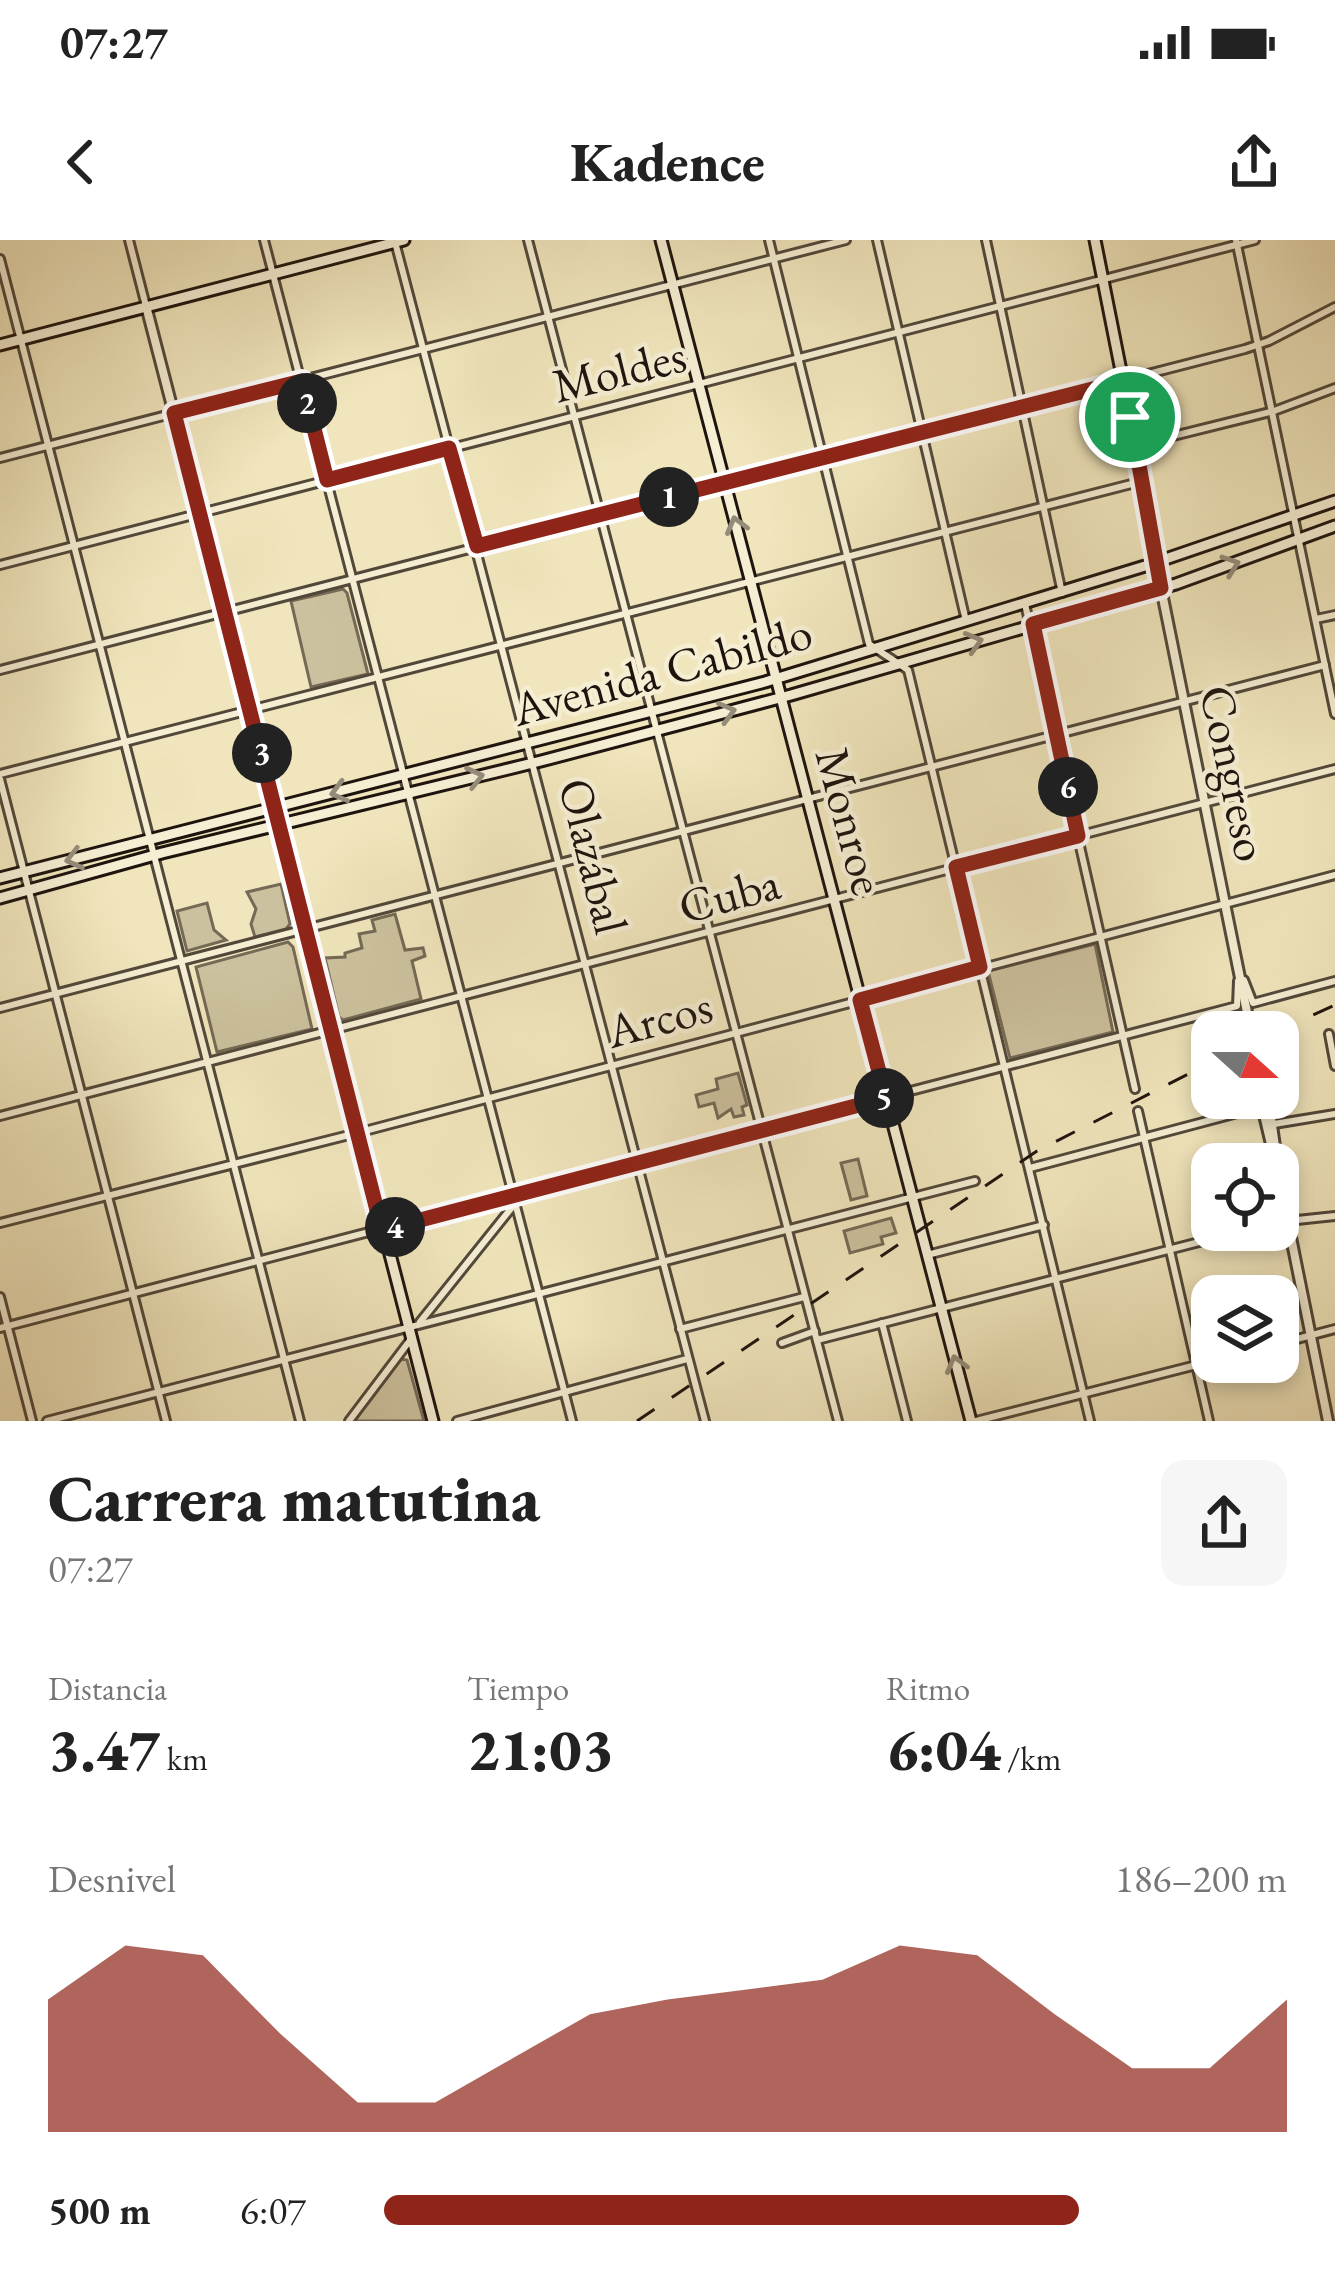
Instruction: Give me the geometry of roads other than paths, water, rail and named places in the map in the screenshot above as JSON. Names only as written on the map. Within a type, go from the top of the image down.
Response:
[{"type":"main road","name":"Monroe","points":[[662,240],[974,1421]]},
{"type":"main road","points":[[1094,240],[1160,583]]},
{"type":"main road","points":[[0,345],[398,241]]},
{"type":"main road","name":"Avenida Cabildo","points":[[0,898],[153,857],[402,775],[878,652],[1335,501]]},
{"type":"main road","name":"Avenida Cabildo","points":[[0,878],[149,840],[407,794],[656,731],[1033,624],[1335,526]]},
{"type":"main road","points":[[277,815],[433,1421]]},
{"type":"street","points":[[129,240],[277,815]]},
{"type":"street","points":[[264,240],[572,1421]]},
{"type":"street","points":[[528,240],[838,1421]]},
{"type":"street","points":[[769,240],[848,556],[878,652],[908,670],[1090,1421]]},
{"type":"street","points":[[0,458],[846,240]]},
{"type":"street","points":[[878,240],[966,621]]},
{"type":"street","points":[[986,240],[1062,592]]},
{"type":"street","name":"Moldes","points":[[0,565],[1255,240]]},
{"type":"street","name":"Olazábal","points":[[398,241],[705,1421]]},
{"type":"street","points":[[1236,243],[1335,714]]},
{"type":"street","points":[[0,259],[300,1421]]},
{"type":"street","points":[[0,670],[1259,345],[1335,308]]},
{"type":"street","points":[[1137,445],[1274,411],[1335,388]]},
{"type":"street","points":[[166,1421],[0,776],[1143,481]]},
{"type":"street","name":"Congreso","points":[[1160,583],[1247,1011]]},
{"type":"street","points":[[1025,604],[1136,1089]]},
{"type":"street","points":[[1316,619],[1335,615]]},
{"type":"street","points":[[0,1008],[1325,665]]},
{"type":"street","name":"Cuba","points":[[0,1116],[1335,769]]},
{"type":"street","name":"Arcos","points":[[0,1223],[1335,875]]},
{"type":"street","name":"Congreso","points":[[1240,974],[1253,1003],[1335,981]]},
{"type":"street","name":"Congreso","points":[[1124,1036],[1237,1006],[1240,974]]},
{"type":"street","points":[[1329,1034],[1335,1066]]},
{"type":"street","points":[[4,1327],[513,1200],[636,1163],[1124,1036]]},
{"type":"street","points":[[1138,1111],[1191,1341]]},
{"type":"street","points":[[1274,1124],[1335,1114]]},
{"type":"street","points":[[1030,1168],[1202,1119]]},
{"type":"street","points":[[1272,1119],[1275,1143]]},
{"type":"street","points":[[47,1421],[975,1181]]},
{"type":"street","points":[[412,1326],[513,1200]]},
{"type":"street","points":[[1299,1220],[1335,1216]]},
{"type":"street","points":[[927,1255],[1044,1226]]},
{"type":"street","points":[[782,1342],[882,1323],[1191,1244]]},
{"type":"street","points":[[1290,1251],[1328,1421]]},
{"type":"street","points":[[0,1297],[4,1327],[32,1421]]},
{"type":"street","points":[[680,1329],[805,1297]]},
{"type":"street","points":[[882,1323],[907,1421]]},
{"type":"street","points":[[1299,1339],[1335,1329]]},
{"type":"street","points":[[349,1421],[410,1339]]},
{"type":"street","points":[[457,1421],[687,1359]]},
{"type":"street","points":[[974,1421],[1191,1365]]},
{"type":"street","points":[[1200,1383],[1209,1421]]},
{"type":"railway","points":[[1299,1021],[1335,1005]]},
{"type":"railway","points":[[637,1421],[1037,1151],[1191,1073]]}]
